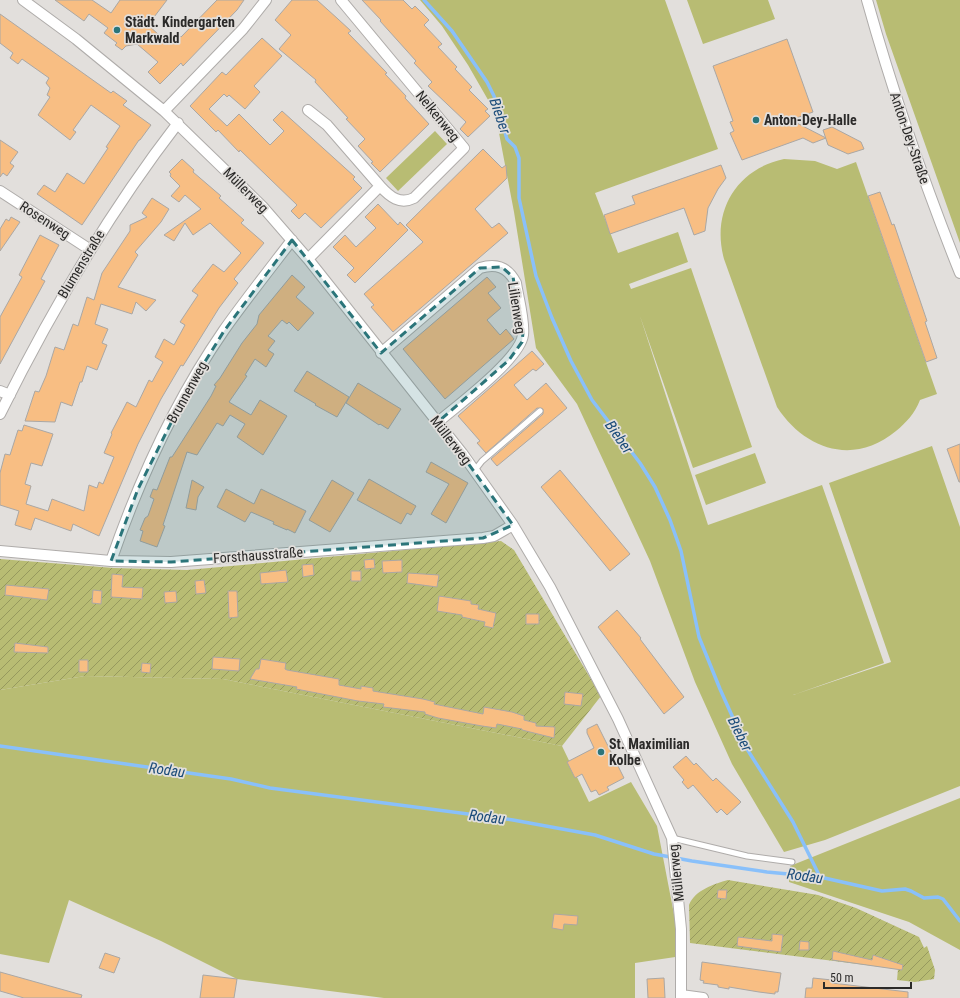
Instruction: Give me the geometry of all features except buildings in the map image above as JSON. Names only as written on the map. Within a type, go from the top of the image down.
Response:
[{"type":"street","name":"Müllerweg","points":[[23,0],[76,39],[164,111],[262,206],[308,259],[438,422],[475,470],[513,525],[547,581],[596,674],[642,769],[672,838],[681,929],[681,996]]},
{"type":"street","points":[[164,111],[243,28],[266,0]]},
{"type":"street","name":"Nelkenweg","points":[[308,110],[327,125],[392,198],[399,201],[409,201],[414,198],[464,148],[341,0]]},
{"type":"street","name":"Anton-Dey-Straße","points":[[867,0],[895,96],[960,273]]},
{"type":"street","name":"Blumenstraße","points":[[0,414],[37,340],[89,249],[131,186],[178,124]]},
{"type":"street","points":[[308,259],[380,186]]},
{"type":"street","name":"Rosenweg","points":[[0,191],[89,249]]},
{"type":"street","name":"Brunnenweg","points":[[111,561],[138,489],[188,389],[227,326],[292,240]]},
{"type":"street","name":"Lilienweg","points":[[382,353],[480,268],[488,266],[502,267],[513,277],[516,283],[523,333],[522,342],[508,360],[438,422]]},
{"type":"street","points":[[0,391],[10,395]]},
{"type":"street","name":"Forsthausstraße","points":[[0,552],[111,561],[171,562],[483,538],[494,536],[513,525]]},
{"type":"street","points":[[681,996],[703,998]]},
{"type":"lane","points":[[475,470],[482,461],[540,411]]},
{"type":"lane","points":[[672,838],[747,856],[792,862]]},
{"type":"highlighted area","points":[[292,240],[381,353],[480,268],[502,267],[513,277],[523,333],[522,342],[509,360],[438,422],[513,525],[483,538],[171,562],[111,561],[138,489],[188,389],[224,331]]},
{"type":"green space","points":[[420,0],[665,0],[718,149],[595,193],[618,253],[678,232],[688,262],[629,284],[631,289],[691,268],[752,447],[693,468],[640,316],[708,525],[822,485],[884,663],[793,695],[891,662],[829,483],[932,446],[960,527],[960,786],[825,840],[784,852],[732,764],[695,682],[650,561],[577,404],[536,348],[514,212],[495,112],[468,65],[442,26]]},
{"type":"green space","points":[[687,0],[768,0],[775,19],[703,44]]},
{"type":"green space","points":[[876,0],[960,0],[960,243],[886,34]]},
{"type":"green space","points":[[435,131],[447,144],[398,191],[386,178]]},
{"type":"green space","points":[[784,159],[815,161],[837,169],[856,162],[937,394],[920,400],[910,417],[896,431],[880,442],[864,448],[847,450],[831,448],[816,443],[788,422],[777,407],[724,259],[721,242],[721,225],[725,209],[731,195],[740,183],[753,172],[767,164]]},
{"type":"green space","points":[[755,453],[766,483],[706,505],[695,475]]},
{"type":"green space","points":[[501,541],[514,550],[601,696],[562,746],[223,679],[85,676],[0,690],[0,559],[114,568],[187,570]]},
{"type":"green space","points":[[85,676],[223,679],[562,746],[589,802],[631,782],[657,826],[682,956],[635,963],[635,998],[384,998],[237,979],[161,941],[69,900],[49,963],[0,954],[0,690]]},
{"type":"green space","points":[[960,798],[960,950],[909,922],[789,882],[790,866]]},
{"type":"green space","points":[[728,880],[818,895],[856,908],[919,937],[924,948],[927,946],[935,970],[934,979],[915,982],[897,980],[898,969],[690,943],[689,905],[692,900],[706,888]]},
{"type":"waterway","name":"Bieber","points":[[424,0],[452,31],[487,82],[494,96],[507,139],[515,147],[519,158],[519,198],[536,276],[552,318],[571,361],[592,400],[640,463],[655,487],[670,520],[681,551],[699,637],[720,689],[747,749],[793,822],[820,877]]},
{"type":"waterway","name":"Rodau","points":[[0,746],[231,779],[270,788],[513,820],[595,835],[654,854],[692,861],[767,872],[820,877],[882,891],[905,889],[924,898],[938,897],[943,899],[960,921]]},
{"type":"place","name":"Städt. Kindergarten Markwald","points":[[117,30]]},
{"type":"place","name":"Anton-Dey-Halle","points":[[756,120]]},
{"type":"place","name":"St. Maximilian Kolbe","points":[[601,752]]}]
